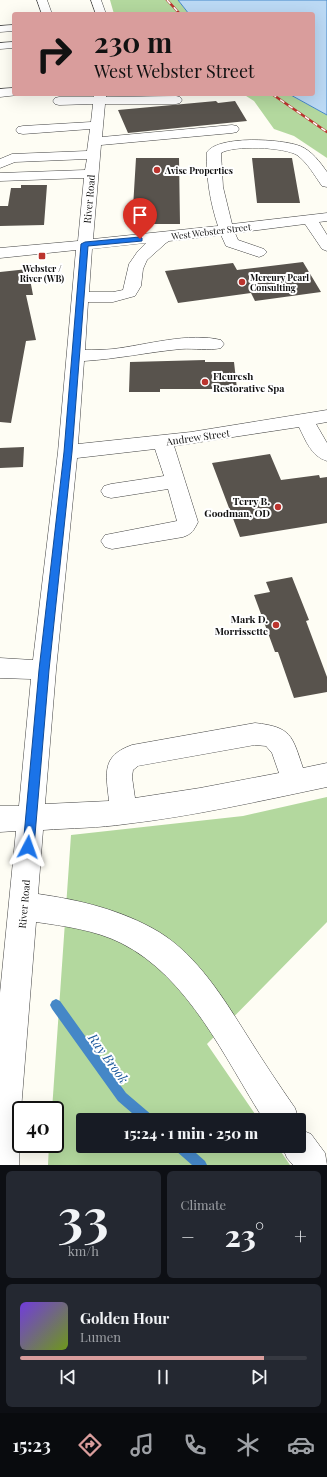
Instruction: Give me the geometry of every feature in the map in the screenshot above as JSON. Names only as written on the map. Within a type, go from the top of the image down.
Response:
[{"type":"street","points":[[42,0],[45,12]]},
{"type":"street","points":[[96,0],[100,12]]},
{"type":"street","points":[[0,29],[12,28]]},
{"type":"street","points":[[0,46],[12,45]]},
{"type":"street","points":[[0,93],[12,92]]},
{"type":"street","points":[[58,101],[100,98],[176,100]]},
{"type":"street","name":"River Road","points":[[2,1165],[4,1072],[24,906],[44,670],[68,452],[91,174],[100,98]]},
{"type":"street","points":[[23,130],[97,126]]},
{"type":"street","points":[[0,164],[12,158],[94,149],[232,129]]},
{"type":"street","points":[[228,236],[218,199],[212,165],[214,152],[221,147],[232,145],[285,146],[295,149],[318,166],[327,183]]},
{"type":"street","points":[[0,177],[91,174]]},
{"type":"street","name":"West Webster Street","points":[[0,253],[165,237],[228,236],[309,219],[327,217]]},
{"type":"street","points":[[309,219],[327,246]]},
{"type":"street","points":[[144,253],[228,236],[259,252]]},
{"type":"street","points":[[81,297],[113,297],[129,293],[134,284],[135,268],[144,253],[165,237]]},
{"type":"street","points":[[76,356],[113,354],[183,344],[215,344]]},
{"type":"street","name":"Andrew Street","points":[[68,452],[163,442],[242,431],[327,416]]},
{"type":"street","points":[[305,420],[320,447],[327,454]]},
{"type":"street","points":[[112,541],[183,529],[188,522],[163,442]]},
{"type":"street","points":[[111,491],[175,481]]},
{"type":"street","points":[[0,668],[44,670]]},
{"type":"street","points":[[124,812],[119,777],[122,764],[132,756],[255,734],[273,736],[283,746],[295,782]]},
{"type":"street","points":[[0,819],[124,812],[215,798],[327,775]]},
{"type":"street","points":[[24,906],[54,910],[100,921],[132,933],[169,957],[206,999],[279,1113]]},
{"type":"street","points":[[305,1153],[314,1165]]},
{"type":"green space","points":[[110,0],[178,0],[187,12],[113,12]]},
{"type":"green space","points":[[246,96],[293,96],[327,115],[327,158],[294,136],[274,129],[254,101]]},
{"type":"green space","points":[[327,797],[327,922],[207,1044],[254,1113],[76,1113],[76,1153],[282,1153],[290,1165],[48,1165],[49,1153],[64,1153],[64,1101],[53,1101],[71,835],[243,816]]},
{"type":"water","points":[[178,0],[327,0],[327,115],[293,96],[315,96],[315,12],[187,12]]},
{"type":"building","points":[[216,101],[218,103],[235,101],[247,121],[128,133],[118,110]]},
{"type":"building","points":[[136,158],[179,158],[180,224],[132,224]]},
{"type":"building","points":[[252,158],[292,158],[300,203],[257,203]]},
{"type":"building","points":[[21,185],[47,185],[44,225],[0,226],[0,206],[8,206],[11,188],[21,188]]},
{"type":"building","name":"Mercury Pearl Consulting","points":[[303,262],[321,292],[255,301],[251,293],[178,303],[165,271],[233,263],[237,270]]},
{"type":"building","points":[[28,269],[33,295],[26,295],[36,340],[26,341],[11,423],[0,422],[0,272]]},
{"type":"building","name":"Fleuresh Restorative Spa","points":[[205,360],[205,362],[234,362],[237,389],[160,389],[160,392],[129,392],[130,362]]},
{"type":"building","points":[[24,447],[23,467],[0,468],[0,448]]},
{"type":"building","name":"Terry B. Goodman, OD","points":[[270,454],[281,480],[319,475],[320,478],[327,477],[327,523],[240,537],[212,463]]},
{"type":"building","name":"Mark D. Morrissette","points":[[292,577],[309,620],[306,621],[327,677],[327,692],[294,698],[278,652],[275,652],[254,595],[270,592],[266,582]]},
{"type":"waterway","name":"Ray Brook","points":[[56,1005],[122,1097],[141,1113]]},
{"type":"waterway","name":"Ray Brook","points":[[187,1153],[201,1165]]},
{"type":"railway","points":[[167,0],[178,12]]},
{"type":"railway","points":[[275,96],[327,132]]},
{"type":"place","name":"Avise Properties","points":[[157,170]]},
{"type":"place","name":"Webster / River (WB)","points":[[42,256]]},
{"type":"place","name":"Mercury Pearl Consulting","points":[[242,282]]},
{"type":"place","name":"Fleuresh Restorative Spa","points":[[205,382]]},
{"type":"place","name":"Terry B. Goodman, OD","points":[[278,507]]},
{"type":"place","name":"Mark D. Morrissette","points":[[276,625]]},
{"type":"route","points":[[28,847],[44,670],[68,452],[85,244],[140,239]]}]
